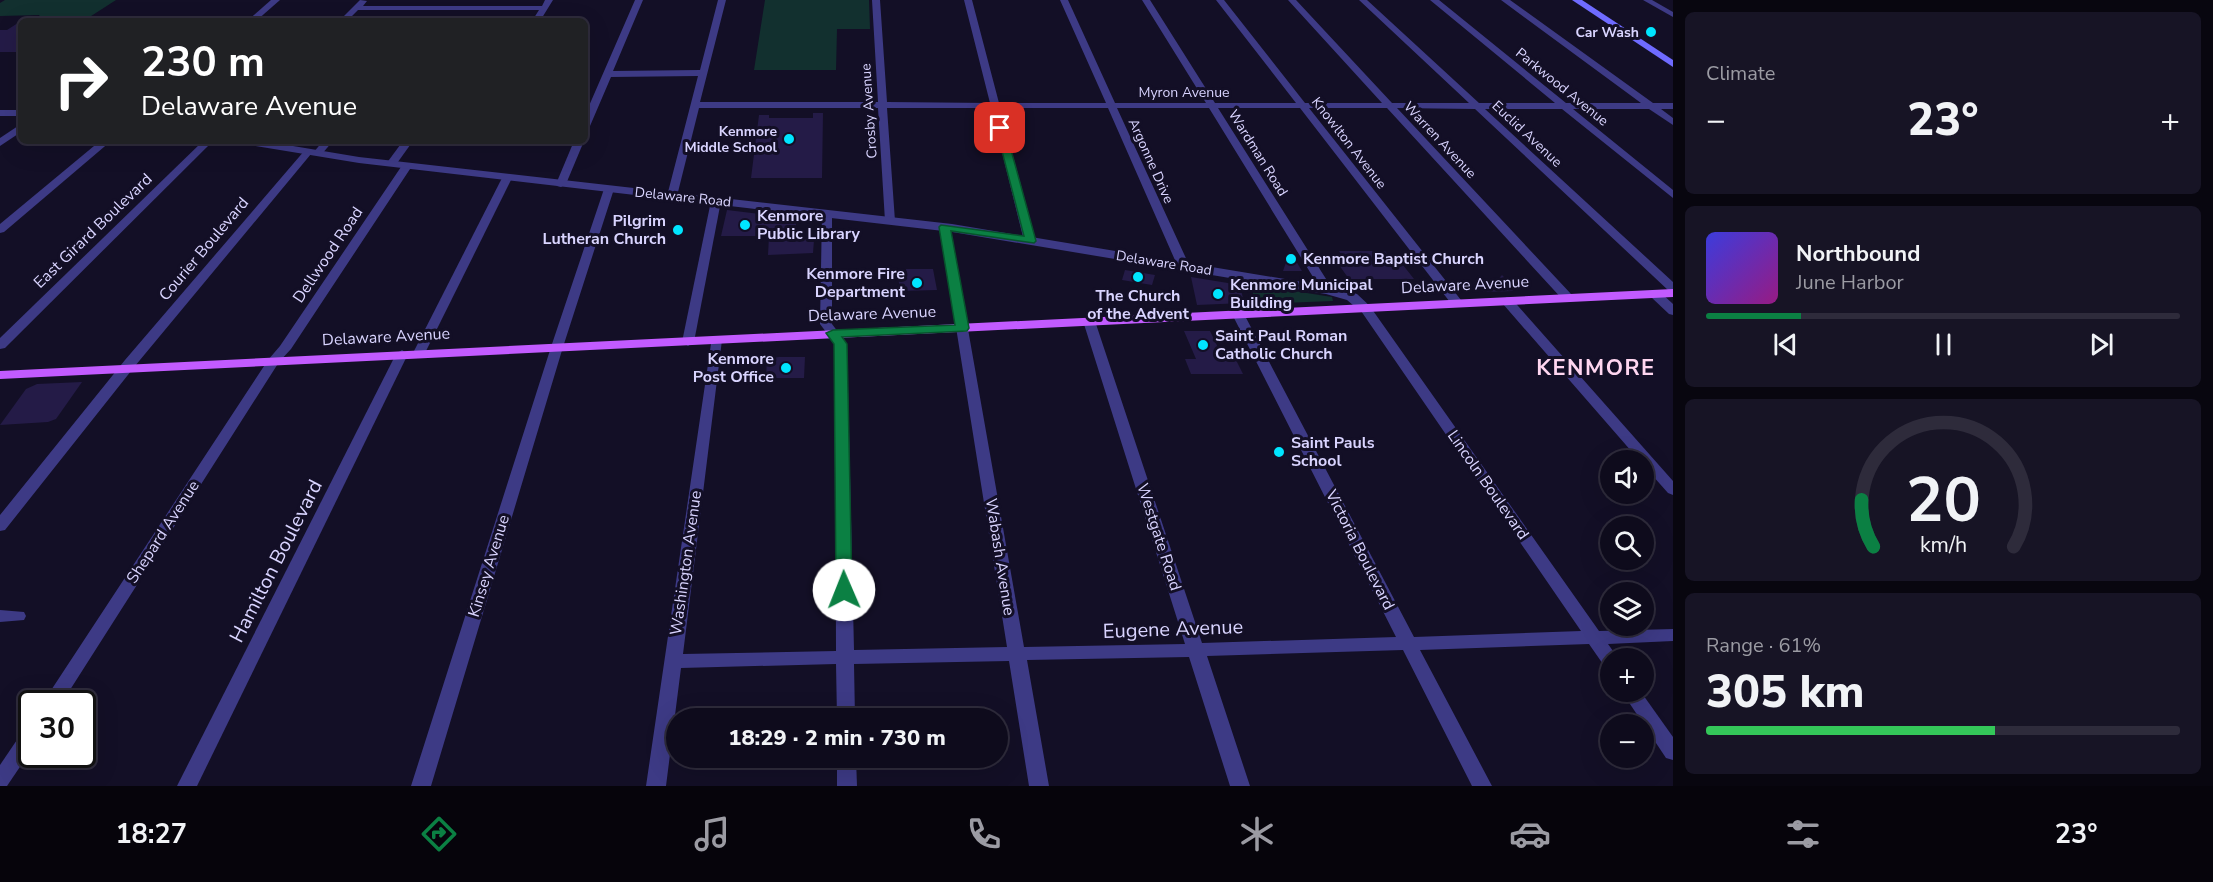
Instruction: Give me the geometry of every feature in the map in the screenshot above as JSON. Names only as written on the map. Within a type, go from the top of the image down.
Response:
[{"type":"main road","points":[[1576,0],[1673,64]]},
{"type":"main road","name":"Delaware Avenue","points":[[0,375],[1673,293]]},
{"type":"street","points":[[255,18],[276,0]]},
{"type":"street","points":[[346,18],[364,0]]},
{"type":"street","points":[[448,8],[454,0]]},
{"type":"street","points":[[538,18],[549,0]]},
{"type":"street","points":[[588,119],[639,0]]},
{"type":"street","points":[[672,196],[722,0]]},
{"type":"street","name":"Crosby Avenue","points":[[876,0],[890,221]]},
{"type":"street","points":[[968,0],[1030,241]]},
{"type":"street","name":"Argonne Drive","points":[[1064,0],[1184,267]]},
{"type":"street","name":"Wardman Road","points":[[1146,0],[1327,290]]},
{"type":"street","name":"Knowlton Avenue","points":[[1220,0],[1456,303]]},
{"type":"street","name":"Warren Avenue","points":[[1292,0],[1568,298]]},
{"type":"street","name":"Euclid Avenue","points":[[1363,0],[1673,288]]},
{"type":"street","name":"Parkwood Avenue","points":[[1434,0],[1673,195]]},
{"type":"street","points":[[1505,0],[1673,122]]},
{"type":"street","points":[[1647,0],[1673,15]]},
{"type":"street","points":[[356,8],[544,8]]},
{"type":"street","points":[[607,74],[703,74]]},
{"type":"street","name":"Myron Avenue","points":[[695,105],[1673,106]]},
{"type":"street","points":[[0,113],[18,114]]},
{"type":"street","points":[[0,143],[18,129]]},
{"type":"street","points":[[0,230],[102,144]]},
{"type":"street","name":"East Girard Boulevard","points":[[0,345],[205,144]]},
{"type":"street","name":"Delaware Road","points":[[261,144],[407,166],[945,227],[1327,290],[1352,297],[1365,308]]},
{"type":"street","name":"Courier Boulevard","points":[[0,526],[126,368],[313,153],[324,144]]},
{"type":"street","points":[[391,164],[406,144]]},
{"type":"street","points":[[561,184],[578,144]]},
{"type":"street","name":"Dellwood Road","points":[[274,360],[285,349],[407,166]]},
{"type":"street","name":"Hamilton Boulevard","points":[[187,786],[411,354],[507,178]]},
{"type":"street","name":"Kinsey Avenue","points":[[422,786],[557,347],[609,189]]},
{"type":"street","points":[[688,342],[716,201]]},
{"type":"street","points":[[827,213],[826,324],[840,344],[846,708]]},
{"type":"street","name":"Wabash Avenue","points":[[945,227],[1039,786]]},
{"type":"street","points":[[1655,294],[1673,311]]},
{"type":"street","points":[[1507,301],[1673,490]]},
{"type":"street","name":"Lincoln Boulevard","points":[[1365,308],[1602,648]]},
{"type":"street","name":"Victoria Boulevard","points":[[1238,314],[1482,786]]},
{"type":"street","name":"Westgate Road","points":[[1089,321],[1240,786]]},
{"type":"street","name":"Washington Avenue","points":[[656,786],[716,340]]},
{"type":"street","name":"Shepard Avenue","points":[[60,690],[274,360]]},
{"type":"street","points":[[0,616],[18,616]]},
{"type":"street","name":"Eugene Avenue","points":[[673,661],[1196,650],[1673,635]]},
{"type":"street","points":[[1638,702],[1673,752]]},
{"type":"street","points":[[0,782],[18,754]]},
{"type":"street","points":[[847,768],[848,786]]},
{"type":"green space","points":[[5,0],[116,0],[88,18],[36,18],[40,15],[0,16],[0,3]]},
{"type":"green space","points":[[765,0],[869,0],[870,29],[837,29],[836,70],[754,70]]},
{"type":"green space","points":[[1250,284],[1332,297],[1333,301],[1256,304]]},
{"type":"building","points":[[18,23],[18,52],[0,52],[0,30],[7,30]]},
{"type":"building","name":"Kenmore Middle School","points":[[813,113],[823,113],[822,178],[751,178],[759,115],[769,115],[769,118],[813,118]]},
{"type":"building","points":[[727,210],[768,215],[767,223],[796,223],[796,238],[814,240],[813,253],[768,255],[769,236],[721,236]]},
{"type":"building","name":"Kenmore Baptist Church","points":[[1290,251],[1302,271],[1283,271]]},
{"type":"building","points":[[1339,251],[1385,251],[1395,265],[1403,265],[1414,279],[1349,279],[1339,265],[1348,265]]},
{"type":"building","name":"Kenmore Fire Department","points":[[906,269],[933,269],[937,290],[900,291],[898,276],[907,276]]},
{"type":"building","name":"The Church of the Advent","points":[[1125,270],[1155,275],[1152,285],[1122,280]]},
{"type":"building","points":[[1502,275],[1515,289],[1511,289],[1513,291],[1484,292],[1476,283],[1495,283]]},
{"type":"building","name":"Kenmore Municipal Building","points":[[1191,277],[1240,285],[1244,303],[1197,305]]},
{"type":"building","name":"Saint Paul Roman Catholic Church","points":[[1184,331],[1210,331],[1223,358],[1235,358],[1243,374],[1191,374],[1185,359],[1196,359]]},
{"type":"building","name":"Kenmore Post Office","points":[[805,357],[804,378],[766,378],[767,359]]},
{"type":"building","points":[[82,382],[56,419],[48,422],[0,425],[26,389],[37,384]]},
{"type":"place","name":"Car Wash","points":[[1651,32]]},
{"type":"place","name":"Kenmore Middle School","points":[[789,139]]},
{"type":"place","name":"Kenmore Public Library","points":[[745,225]]},
{"type":"place","name":"Pilgrim Lutheran Church","points":[[678,230]]},
{"type":"place","name":"Kenmore Baptist Church","points":[[1291,259]]},
{"type":"place","name":"The Church of the Advent","points":[[1138,277]]},
{"type":"place","name":"Kenmore Fire Department","points":[[917,283]]},
{"type":"place","name":"Kenmore Municipal Building","points":[[1218,294]]},
{"type":"place","name":"Saint Paul Roman Catholic Church","points":[[1203,345]]},
{"type":"place","name":"Kenmore Post Office","points":[[786,368]]},
{"type":"place","name":"Saint Pauls School","points":[[1279,452]]},
{"type":"district","name":"KENMORE","points":[[1596,368]]},
{"type":"route","points":[[844,590],[840,344],[833,333],[962,328],[945,227],[1030,241],[1000,128]]}]
